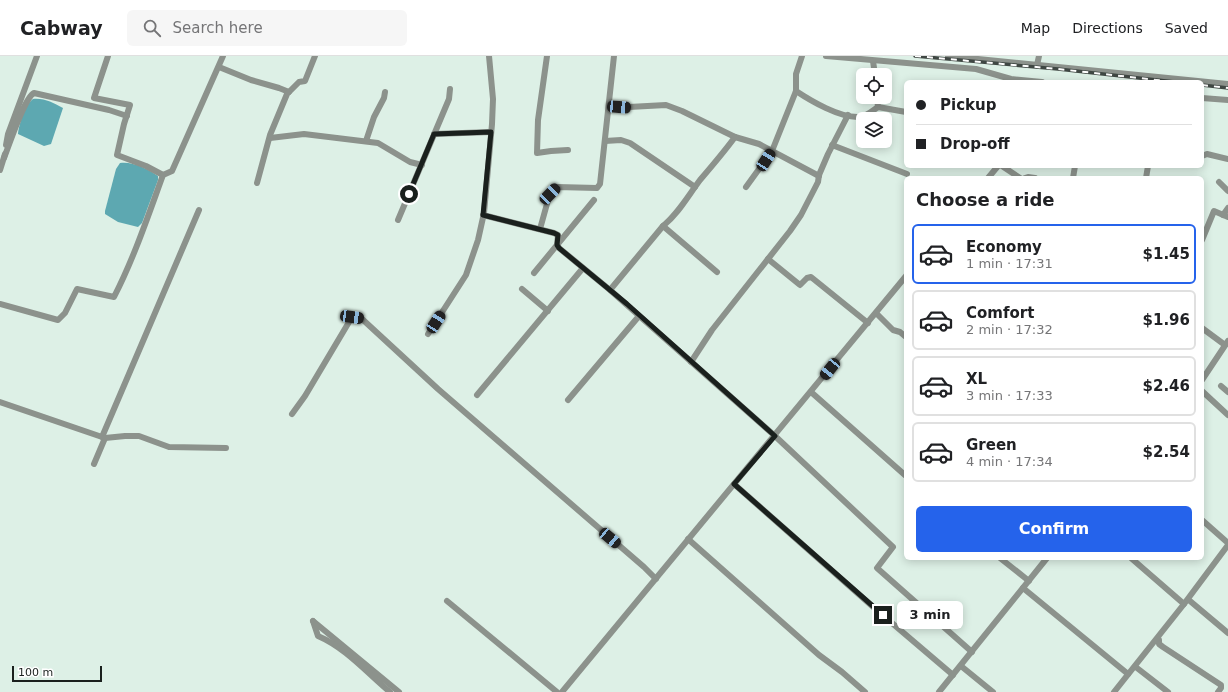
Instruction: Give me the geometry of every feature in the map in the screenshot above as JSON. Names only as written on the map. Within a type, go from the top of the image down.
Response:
[{"type":"street","points":[[4,158],[8,134],[37,56]]},
{"type":"street","points":[[108,56],[94,98],[130,105],[117,155],[146,166],[163,175]]},
{"type":"street","points":[[0,304],[58,320],[65,313],[77,289],[114,296],[140,237],[163,175],[172,171],[223,56]]},
{"type":"street","points":[[257,183],[270,138],[287,94],[299,82],[305,81],[314,56]]},
{"type":"street","points":[[428,334],[466,275],[477,246],[483,215],[491,132],[493,99],[489,56]]},
{"type":"street","points":[[547,56],[538,120],[536,153],[568,150]]},
{"type":"street","points":[[540,229],[550,194],[557,187],[597,188],[600,184],[614,56]]},
{"type":"street","points":[[746,187],[772,151],[796,91],[796,74],[802,56]]},
{"type":"street","points":[[826,56],[864,58],[873,61],[976,69],[1008,80]]},
{"type":"street","points":[[948,56],[1188,80]]},
{"type":"street","points":[[1037,65],[1039,56]]},
{"type":"street","points":[[873,61],[874,68]]},
{"type":"street","points":[[219,67],[251,80],[289,92]]},
{"type":"street","points":[[1204,82],[1228,84]]},
{"type":"street","points":[[398,220],[449,99],[450,89]]},
{"type":"street","points":[[796,91],[813,102],[841,114],[859,117],[868,114],[878,107],[904,112]]},
{"type":"street","points":[[366,141],[374,117],[386,92]]},
{"type":"street","points":[[0,170],[25,105],[30,95],[34,93],[109,110],[127,116]]},
{"type":"street","points":[[1204,98],[1228,100]]},
{"type":"street","points":[[608,106],[629,108],[634,106],[666,105],[682,111],[735,137],[759,144],[819,176]]},
{"type":"street","points":[[691,362],[712,330],[801,215],[818,182],[832,145],[848,115]]},
{"type":"street","points":[[434,134],[491,132]]},
{"type":"street","points":[[270,138],[304,134],[378,143],[410,162],[422,165]]},
{"type":"street","points":[[610,290],[663,226],[671,220],[735,137]]},
{"type":"street","points":[[605,141],[621,140],[630,143],[695,187]]},
{"type":"street","points":[[832,145],[907,174]]},
{"type":"street","points":[[1204,155],[1207,154],[1228,159]]},
{"type":"street","points":[[990,176],[996,168]]},
{"type":"street","points":[[1005,168],[1017,176]]},
{"type":"street","points":[[1219,182],[1228,191]]},
{"type":"street","points":[[534,273],[594,200]]},
{"type":"street","points":[[1205,226],[1214,211],[1226,216],[1228,208]]},
{"type":"street","points":[[94,464],[103,437],[199,210]]},
{"type":"street","points":[[483,215],[558,235],[557,245]]},
{"type":"street","points":[[663,226],[718,272]]},
{"type":"street","points":[[557,245],[775,436],[893,547],[877,568],[972,652]]},
{"type":"street","points":[[768,259],[800,285],[807,278],[811,277],[868,323]]},
{"type":"street","points":[[477,395],[583,268]]},
{"type":"street","points":[[562,692],[904,278]]},
{"type":"street","points":[[522,289],[548,311]]},
{"type":"street","points":[[876,313],[893,330],[900,332],[904,335]]},
{"type":"street","points":[[568,400],[639,316]]},
{"type":"street","points":[[292,414],[305,396],[352,317],[361,318],[438,389],[656,579]]},
{"type":"street","points":[[1204,329],[1227,343],[1204,377]]},
{"type":"street","points":[[1221,386],[1228,392]]},
{"type":"street","points":[[811,392],[904,474]]},
{"type":"street","points":[[1204,393],[1228,415]]},
{"type":"street","points":[[0,402],[103,437],[139,436],[169,447],[226,448]]},
{"type":"street","points":[[734,484],[872,606],[953,675]]},
{"type":"street","points":[[1114,692],[1184,604],[1228,544],[1204,522]]},
{"type":"street","points":[[688,540],[818,655],[842,672],[865,692]]},
{"type":"street","points":[[1117,692],[1228,553]]},
{"type":"street","points":[[1003,560],[1029,581]]},
{"type":"street","points":[[939,692],[1045,560]]},
{"type":"street","points":[[1133,560],[1184,604]]},
{"type":"street","points":[[1023,588],[1128,674]]},
{"type":"street","points":[[447,601],[557,692]]},
{"type":"street","points":[[1190,601],[1228,633]]},
{"type":"street","points":[[390,692],[369,672],[328,640],[318,636],[314,621],[399,692]]},
{"type":"street","points":[[1159,640],[1159,644],[1163,647],[1221,685],[1218,692]]},
{"type":"street","points":[[961,666],[993,692]]},
{"type":"street","points":[[1137,668],[1168,692]]},
{"type":"water","points":[[33,99],[45,100],[63,108],[51,144],[44,146],[18,134],[23,115],[27,106]]},
{"type":"water","points":[[120,163],[130,163],[140,166],[158,176],[158,180],[142,223],[138,227],[118,222],[105,214],[116,169]]},
{"type":"railway","points":[[915,56],[1157,80]]},
{"type":"railway","points":[[1204,85],[1228,88]]},
{"type":"route","points":[[409,194],[434,134],[491,132],[483,215],[526,225],[558,235],[557,245],[559,248],[627,304],[775,436],[734,484],[883,615]]}]
